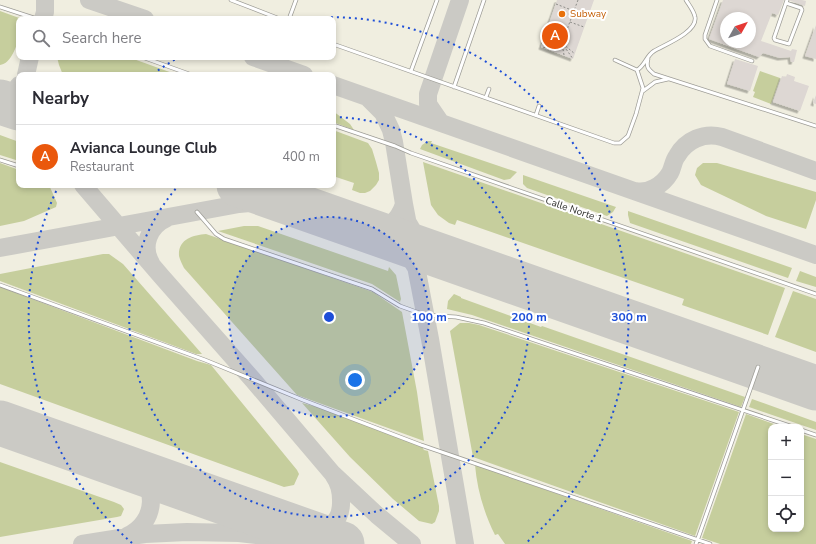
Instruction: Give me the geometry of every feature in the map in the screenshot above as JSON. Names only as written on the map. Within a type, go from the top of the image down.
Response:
[{"type":"lane","points":[[231,0],[272,16]]},
{"type":"lane","points":[[290,16],[296,0]]},
{"type":"lane","points":[[411,71],[437,0]]},
{"type":"lane","points":[[454,87],[484,0]]},
{"type":"lane","points":[[637,70],[642,66],[652,52],[693,28],[695,15],[686,0]]},
{"type":"lane","points":[[718,0],[705,35],[705,39],[710,46],[752,61]]},
{"type":"lane","points":[[786,1],[801,8],[802,10],[789,44],[775,40],[774,38],[786,1]]},
{"type":"lane","points":[[0,7],[28,16]]},
{"type":"lane","points":[[336,45],[614,143],[620,143],[628,136],[643,91],[642,82],[637,70],[615,60]]},
{"type":"lane","points":[[648,57],[646,64],[648,69],[654,74],[816,126]]},
{"type":"lane","points":[[150,60],[184,72]]},
{"type":"lane","points":[[643,91],[655,82],[669,79]]},
{"type":"lane","points":[[486,97],[489,89]]},
{"type":"lane","points":[[536,115],[539,106]]},
{"type":"lane","name":"Calle Norte 1","points":[[336,126],[816,294]]},
{"type":"lane","points":[[0,160],[16,165]]},
{"type":"lane","points":[[197,212],[216,234],[224,239],[372,289],[400,306],[425,315],[456,317],[484,323],[784,424]]},
{"type":"lane","points":[[0,285],[206,360],[303,400],[422,445],[710,544]]},
{"type":"lane","points":[[696,544],[758,368]]},
{"type":"lane","points":[[804,431],[816,435]]},
{"type":"path","points":[[564,55],[562,44],[578,0]]},
{"type":"path","points":[[556,4],[574,11]]},
{"type":"path","points":[[570,22],[584,27]]},
{"type":"path","points":[[544,37],[562,44],[575,54]]},
{"type":"path","points":[[543,48],[562,44]]},
{"type":"path","points":[[562,44],[573,59]]},
{"type":"shaded area","points":[[0,0],[816,0],[816,544],[0,544]]},
{"type":"green space","points":[[0,11],[16,17],[16,46],[11,57],[4,64],[0,65]]},
{"type":"green space","points":[[58,60],[136,60],[170,72],[62,72]]},
{"type":"green space","points":[[760,71],[780,78],[771,104],[753,97],[755,92],[753,91]]},
{"type":"green space","points":[[336,113],[350,124],[354,130],[336,123]]},
{"type":"green space","points":[[336,131],[368,143],[372,149],[379,173],[379,180],[370,191],[365,193],[352,190],[354,183],[336,177]]},
{"type":"green space","points":[[0,135],[16,141],[16,160],[0,155]]},
{"type":"green space","points":[[428,141],[432,141],[431,143],[517,172],[510,179],[504,180],[420,149],[422,145]]},
{"type":"green space","points":[[423,162],[785,288],[768,335],[682,305],[684,299],[457,220],[455,225],[449,223],[438,215],[431,205]]},
{"type":"green space","points":[[0,163],[16,169],[16,188],[50,188],[57,203],[56,207],[24,221],[0,226]]},
{"type":"green space","points":[[703,163],[717,163],[816,192],[816,200],[806,229],[766,216],[701,185],[695,175],[697,168]]},
{"type":"green space","points":[[523,175],[616,207],[613,212],[607,216],[527,188],[523,184]]},
{"type":"green space","points":[[628,211],[792,268],[788,278],[630,223]]},
{"type":"green space","points":[[244,226],[258,226],[388,271],[389,267],[396,275],[401,299],[400,302],[372,284],[218,231]]},
{"type":"green space","points":[[206,234],[373,292],[402,312],[417,392],[424,441],[297,395],[184,268],[179,256],[181,246],[191,237]]},
{"type":"green space","points":[[109,254],[123,264],[202,354],[196,354],[0,281],[0,274]]},
{"type":"green space","points":[[800,271],[816,277],[816,287],[796,281]]},
{"type":"green space","points":[[0,287],[211,365],[297,470],[299,474],[294,485],[284,487],[0,384]]},
{"type":"green space","points":[[793,291],[816,299],[816,352],[775,337]]},
{"type":"green space","points":[[454,294],[461,298],[541,327],[542,326],[745,397],[741,407],[472,315],[447,309],[448,301]]},
{"type":"green space","points":[[460,323],[479,325],[739,412],[695,536],[473,457],[450,331]]},
{"type":"green space","points":[[752,399],[816,422],[816,430],[804,426],[804,424],[799,424],[749,407]]},
{"type":"green space","points":[[302,403],[363,423],[422,447],[424,450],[428,451],[439,506],[439,511],[435,522],[432,524],[419,521],[393,499],[350,457]]},
{"type":"green space","points":[[746,414],[774,424],[768,424],[768,532],[804,532],[804,435],[816,439],[816,544],[720,544],[702,538]]},
{"type":"green space","points":[[0,462],[114,502],[121,505],[124,509],[121,516],[117,517],[0,537]]},
{"type":"green space","points":[[475,465],[692,541],[691,544],[505,544],[498,534],[495,535],[488,518],[479,492]]},
{"type":"building","points":[[557,0],[594,0],[573,59],[541,47]]},
{"type":"building","points":[[723,0],[784,0],[778,15],[772,13],[761,41],[791,51],[792,49],[797,50],[794,62],[791,62],[790,57],[780,58],[763,53],[759,57],[734,48],[756,48],[756,12],[720,12],[720,43],[709,39]]},
{"type":"building","points":[[788,0],[806,1],[805,6]]},
{"type":"building","points":[[816,25],[816,59],[805,56]]},
{"type":"building","points":[[735,59],[758,66],[750,91],[727,84]]},
{"type":"building","points":[[787,74],[795,77],[794,81],[809,86],[800,111],[773,102],[782,76],[786,77]]},
{"type":"building","points":[[816,95],[816,104],[813,103]]},
{"type":"taxiway","points":[[44,16],[45,0]]},
{"type":"taxiway","points":[[89,0],[136,16]]},
{"type":"taxiway","points":[[441,123],[428,104],[428,94],[460,0]]},
{"type":"taxiway","points":[[27,72],[29,60]]},
{"type":"taxiway","points":[[262,60],[296,72]]},
{"type":"taxiway","points":[[336,86],[816,255]]},
{"type":"taxiway","points":[[0,99],[11,95],[16,89]]},
{"type":"taxiway","points":[[369,99],[383,113],[391,130],[394,142],[465,544]]},
{"type":"taxiway","points":[[6,104],[16,111]]},
{"type":"taxiway","points":[[635,191],[640,192],[655,188],[670,173],[676,158],[685,146],[696,139],[709,136],[722,137],[816,171]]},
{"type":"taxiway","points":[[86,188],[332,473],[377,515],[412,544]]},
{"type":"taxiway","points":[[0,248],[239,204],[262,202],[300,206]]},
{"type":"taxiway","points":[[366,230],[379,230],[390,225],[395,221],[404,204]]},
{"type":"taxiway","points":[[151,263],[147,250],[148,237],[151,231],[167,218]]},
{"type":"taxiway","points":[[410,226],[421,241],[447,259]]},
{"type":"taxiway","points":[[366,230],[401,248],[415,266]]},
{"type":"taxiway","points":[[127,536],[137,530],[144,522],[149,513],[151,502],[150,492],[146,483],[139,475],[129,469]]},
{"type":"taxiway","points":[[307,531],[327,527],[332,524],[339,515],[341,508],[341,493],[334,476]]},
{"type":"taxiway","points":[[82,544],[145,534],[187,532],[239,533],[333,544]]},
{"type":"runway","points":[[0,102],[16,107]]},
{"type":"runway","points":[[248,188],[816,388]]},
{"type":"runway","points":[[0,423],[342,544]]},
{"type":"place","name":"Subway","points":[[562,14]]},
{"type":"place","name":"Avianca Lounge Club","points":[[555,36]]}]
